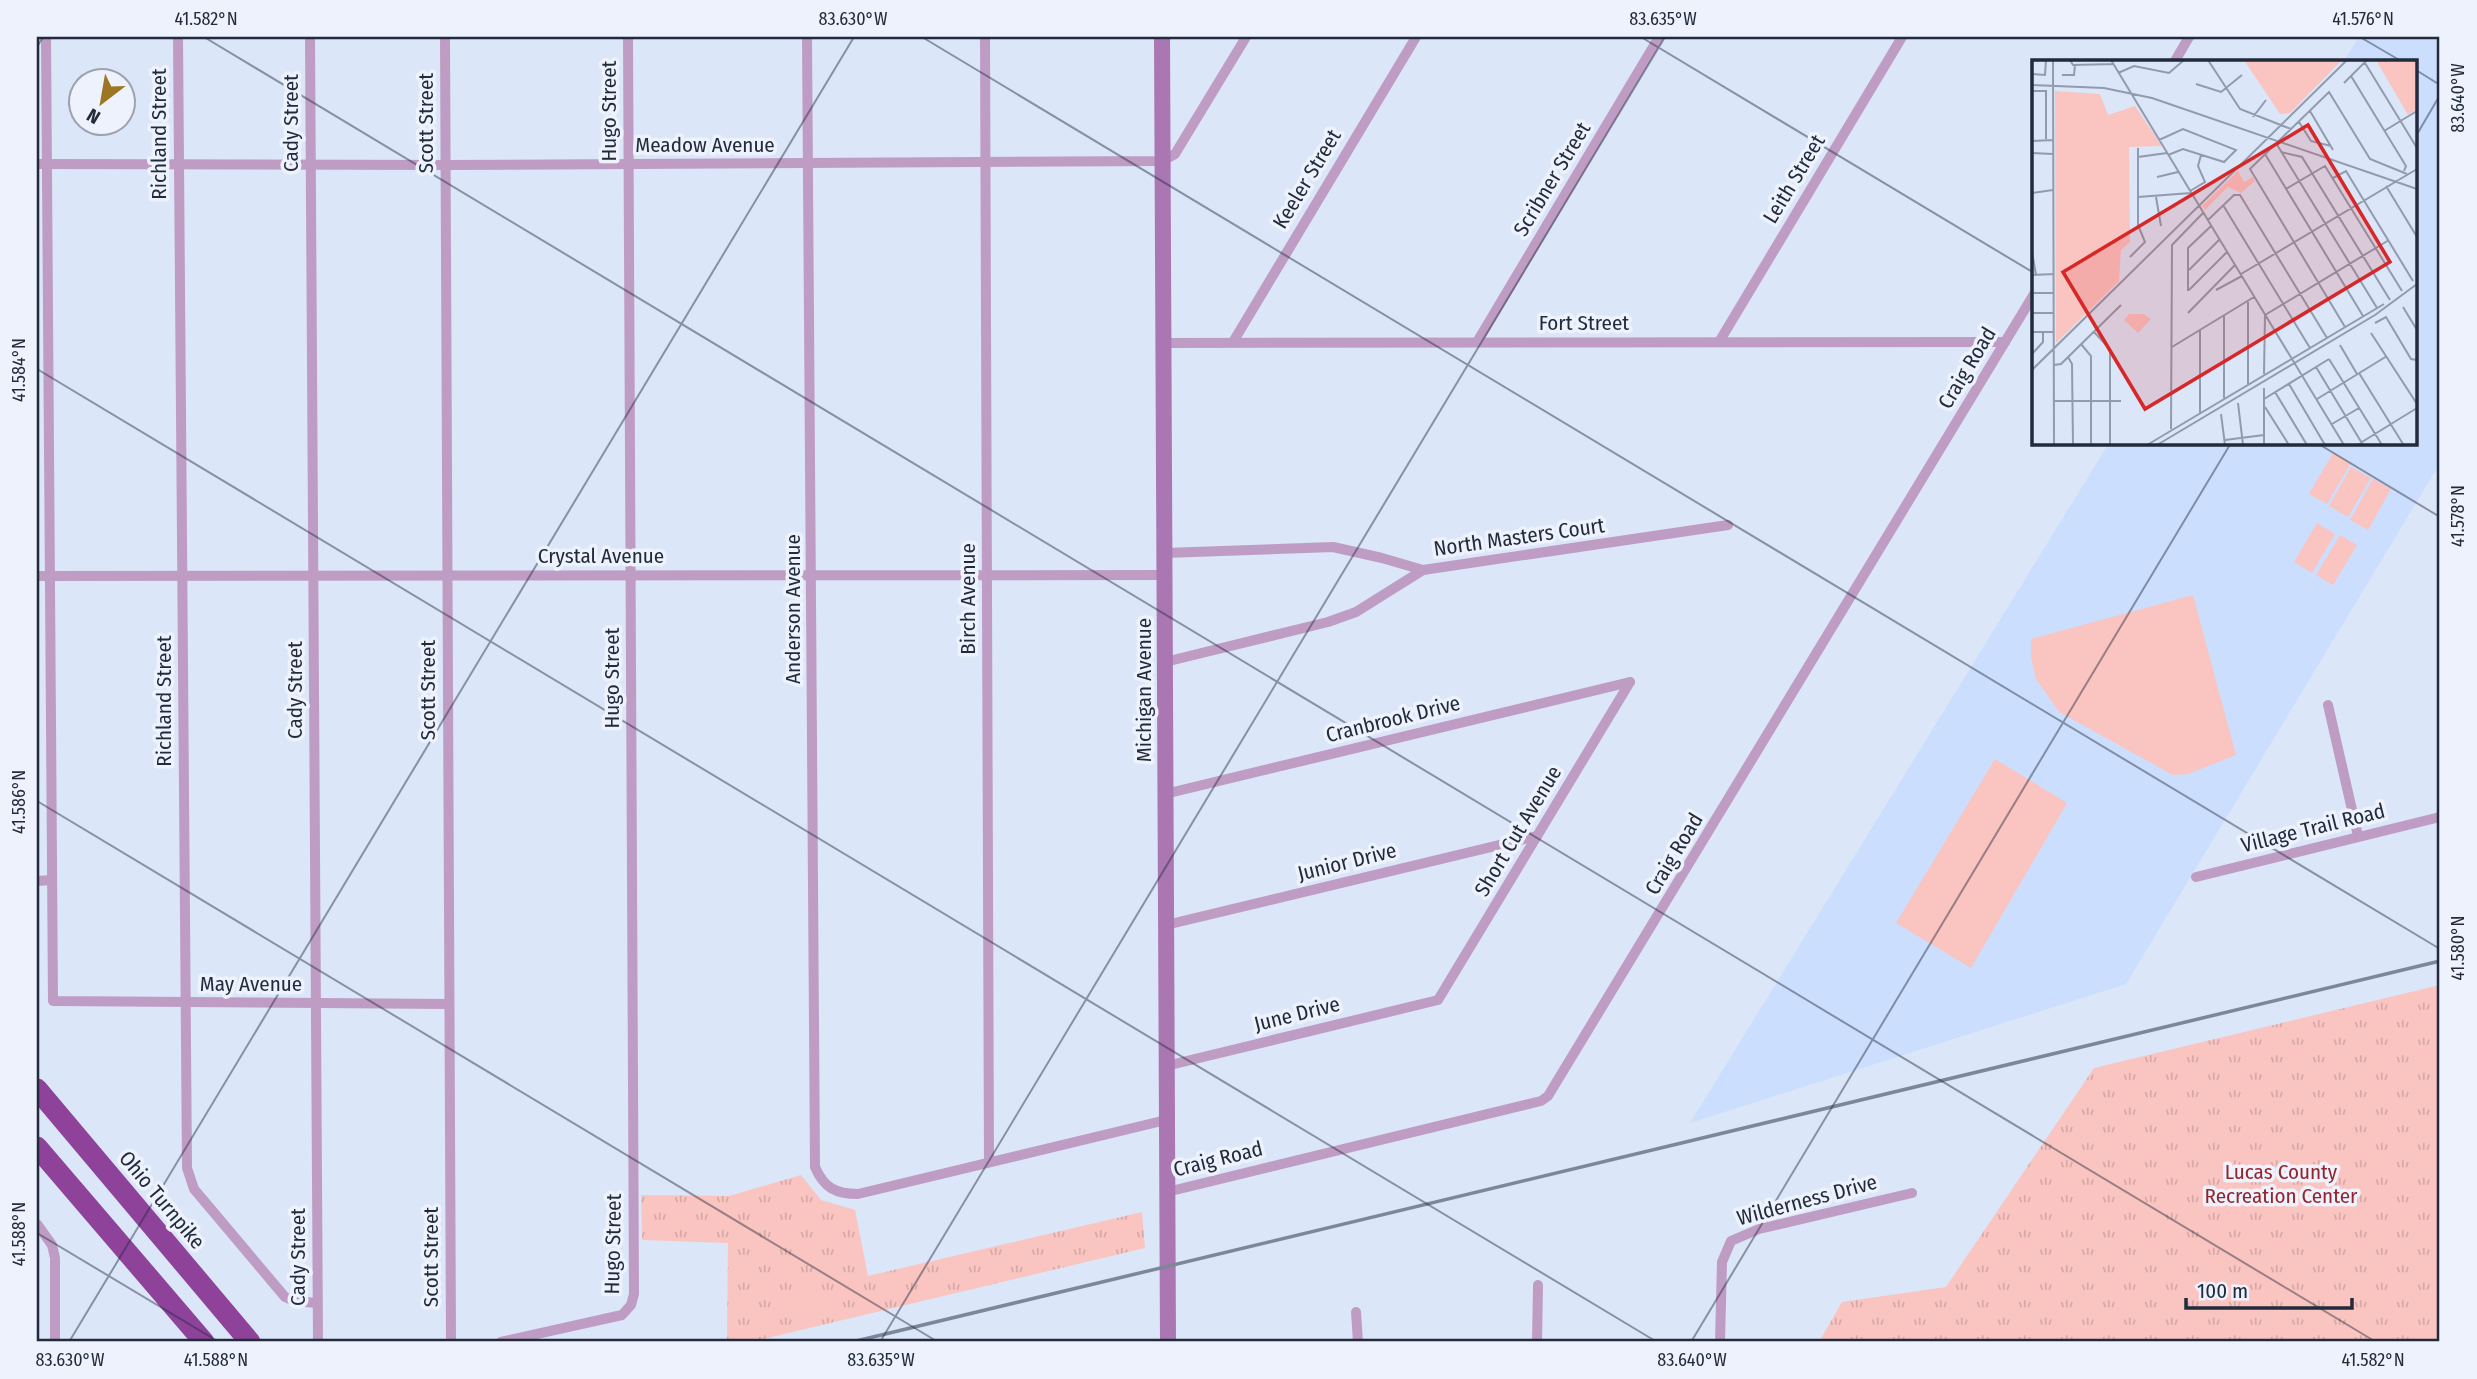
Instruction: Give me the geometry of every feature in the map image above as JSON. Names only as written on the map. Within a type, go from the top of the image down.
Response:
[{"type":"highway","name":"Ohio Turnpike","points":[[37,1089],[250,1342]]},
{"type":"highway","points":[[37,1147],[204,1342]]},
{"type":"street","points":[[37,881],[52,880],[50,576],[42,163],[46,37]]},
{"type":"street","name":"Richland Street","points":[[178,37],[185,1149],[188,1177],[194,1189],[285,1297],[294,1301],[317,1303]]},
{"type":"street","name":"Cady Street","points":[[310,37],[318,1342]]},
{"type":"street","name":"Scott Street","points":[[445,37],[451,1342]]},
{"type":"street","name":"Hugo Street","points":[[501,1342],[622,1315],[631,1305],[634,1294],[628,37]]},
{"type":"street","name":"Anderson Avenue","points":[[807,37],[815,1167],[820,1179],[831,1189],[839,1193],[859,1194],[989,1162]]},
{"type":"street","name":"Birch Avenue","points":[[985,37],[989,1162]]},
{"type":"street","name":"Michigan Avenue","points":[[1162,37],[1168,1342]]},
{"type":"street","points":[[1163,161],[1175,154],[1246,37]]},
{"type":"street","name":"Keeler Street","points":[[1233,342],[1416,37]]},
{"type":"street","name":"Scribner Street","points":[[1477,342],[1659,37]]},
{"type":"street","name":"Leith Street","points":[[1719,342],[1902,37]]},
{"type":"street","points":[[2176,60],[2189,37]]},
{"type":"street","name":"Meadow Avenue","points":[[42,163],[446,165],[1163,161]]},
{"type":"street","name":"Craig Road","points":[[1167,1192],[1541,1101],[1548,1096],[2032,297]]},
{"type":"street","name":"Fort Street","points":[[1164,343],[2005,342]]},
{"type":"street","name":"North Masters Court","points":[[1165,662],[1328,622],[1356,612],[1423,570],[1728,525]]},
{"type":"street","points":[[1165,552],[1333,547],[1423,570]]},
{"type":"street","name":"Crystal Avenue","points":[[37,576],[1165,575]]},
{"type":"street","name":"Cranbrook Drive","points":[[1165,794],[1630,682]]},
{"type":"street","name":"Short Cut Avenue","points":[[1438,1000],[1630,682]]},
{"type":"street","points":[[2328,705],[2358,836]]},
{"type":"street","name":"Village Trail Road","points":[[2196,877],[2440,817]]},
{"type":"street","name":"Junior Drive","points":[[1166,925],[1537,836]]},
{"type":"street","name":"May Avenue","points":[[52,880],[52,1001],[449,1004]]},
{"type":"street","name":"June Drive","points":[[1166,1066],[1438,1000]]},
{"type":"street","points":[[989,1162],[1166,1121]]},
{"type":"street","name":"Wilderness Drive","points":[[1720,1342],[1722,1262],[1731,1241],[1759,1228],[1912,1193]]},
{"type":"street","points":[[37,1224],[51,1245],[55,1258],[55,1342]]},
{"type":"street","points":[[1536,1342],[1538,1285]]},
{"type":"street","points":[[1356,1312],[1358,1342]]},
{"type":"shaded area","points":[[2359,37],[2440,37],[2440,463],[2126,984],[1690,1123],[2108,444],[2418,444],[2418,60],[2345,60]]},
{"type":"green space","points":[[2333,453],[2351,463],[2327,504],[2309,494]]},
{"type":"green space","points":[[2351,467],[2371,478],[2348,517],[2329,506]]},
{"type":"green space","points":[[2373,479],[2391,489],[2368,530],[2350,520]]},
{"type":"green space","points":[[2317,523],[2335,534],[2312,573],[2294,562]]},
{"type":"green space","points":[[2340,535],[2357,545],[2333,585],[2316,575]]},
{"type":"green space","points":[[2193,595],[2236,755],[2188,774],[2173,775],[2059,712],[2036,679],[2031,658],[2031,639]]},
{"type":"green space","points":[[1995,759],[2067,803],[1971,968],[1896,923]]},
{"type":"green space","name":"Lucas County Recreation Center","points":[[2440,985],[2440,1342],[1819,1342],[1842,1302],[1946,1287],[2094,1068]]},
{"type":"green space","points":[[801,1175],[821,1200],[855,1210],[868,1276],[1142,1212],[1145,1248],[750,1342],[727,1342],[728,1243],[642,1240],[641,1195],[729,1196]]},
{"type":"green space","points":[[818,1291],[821,1305],[782,1315],[779,1301]]},
{"type":"railway","points":[[852,1342],[2440,961]]}]
